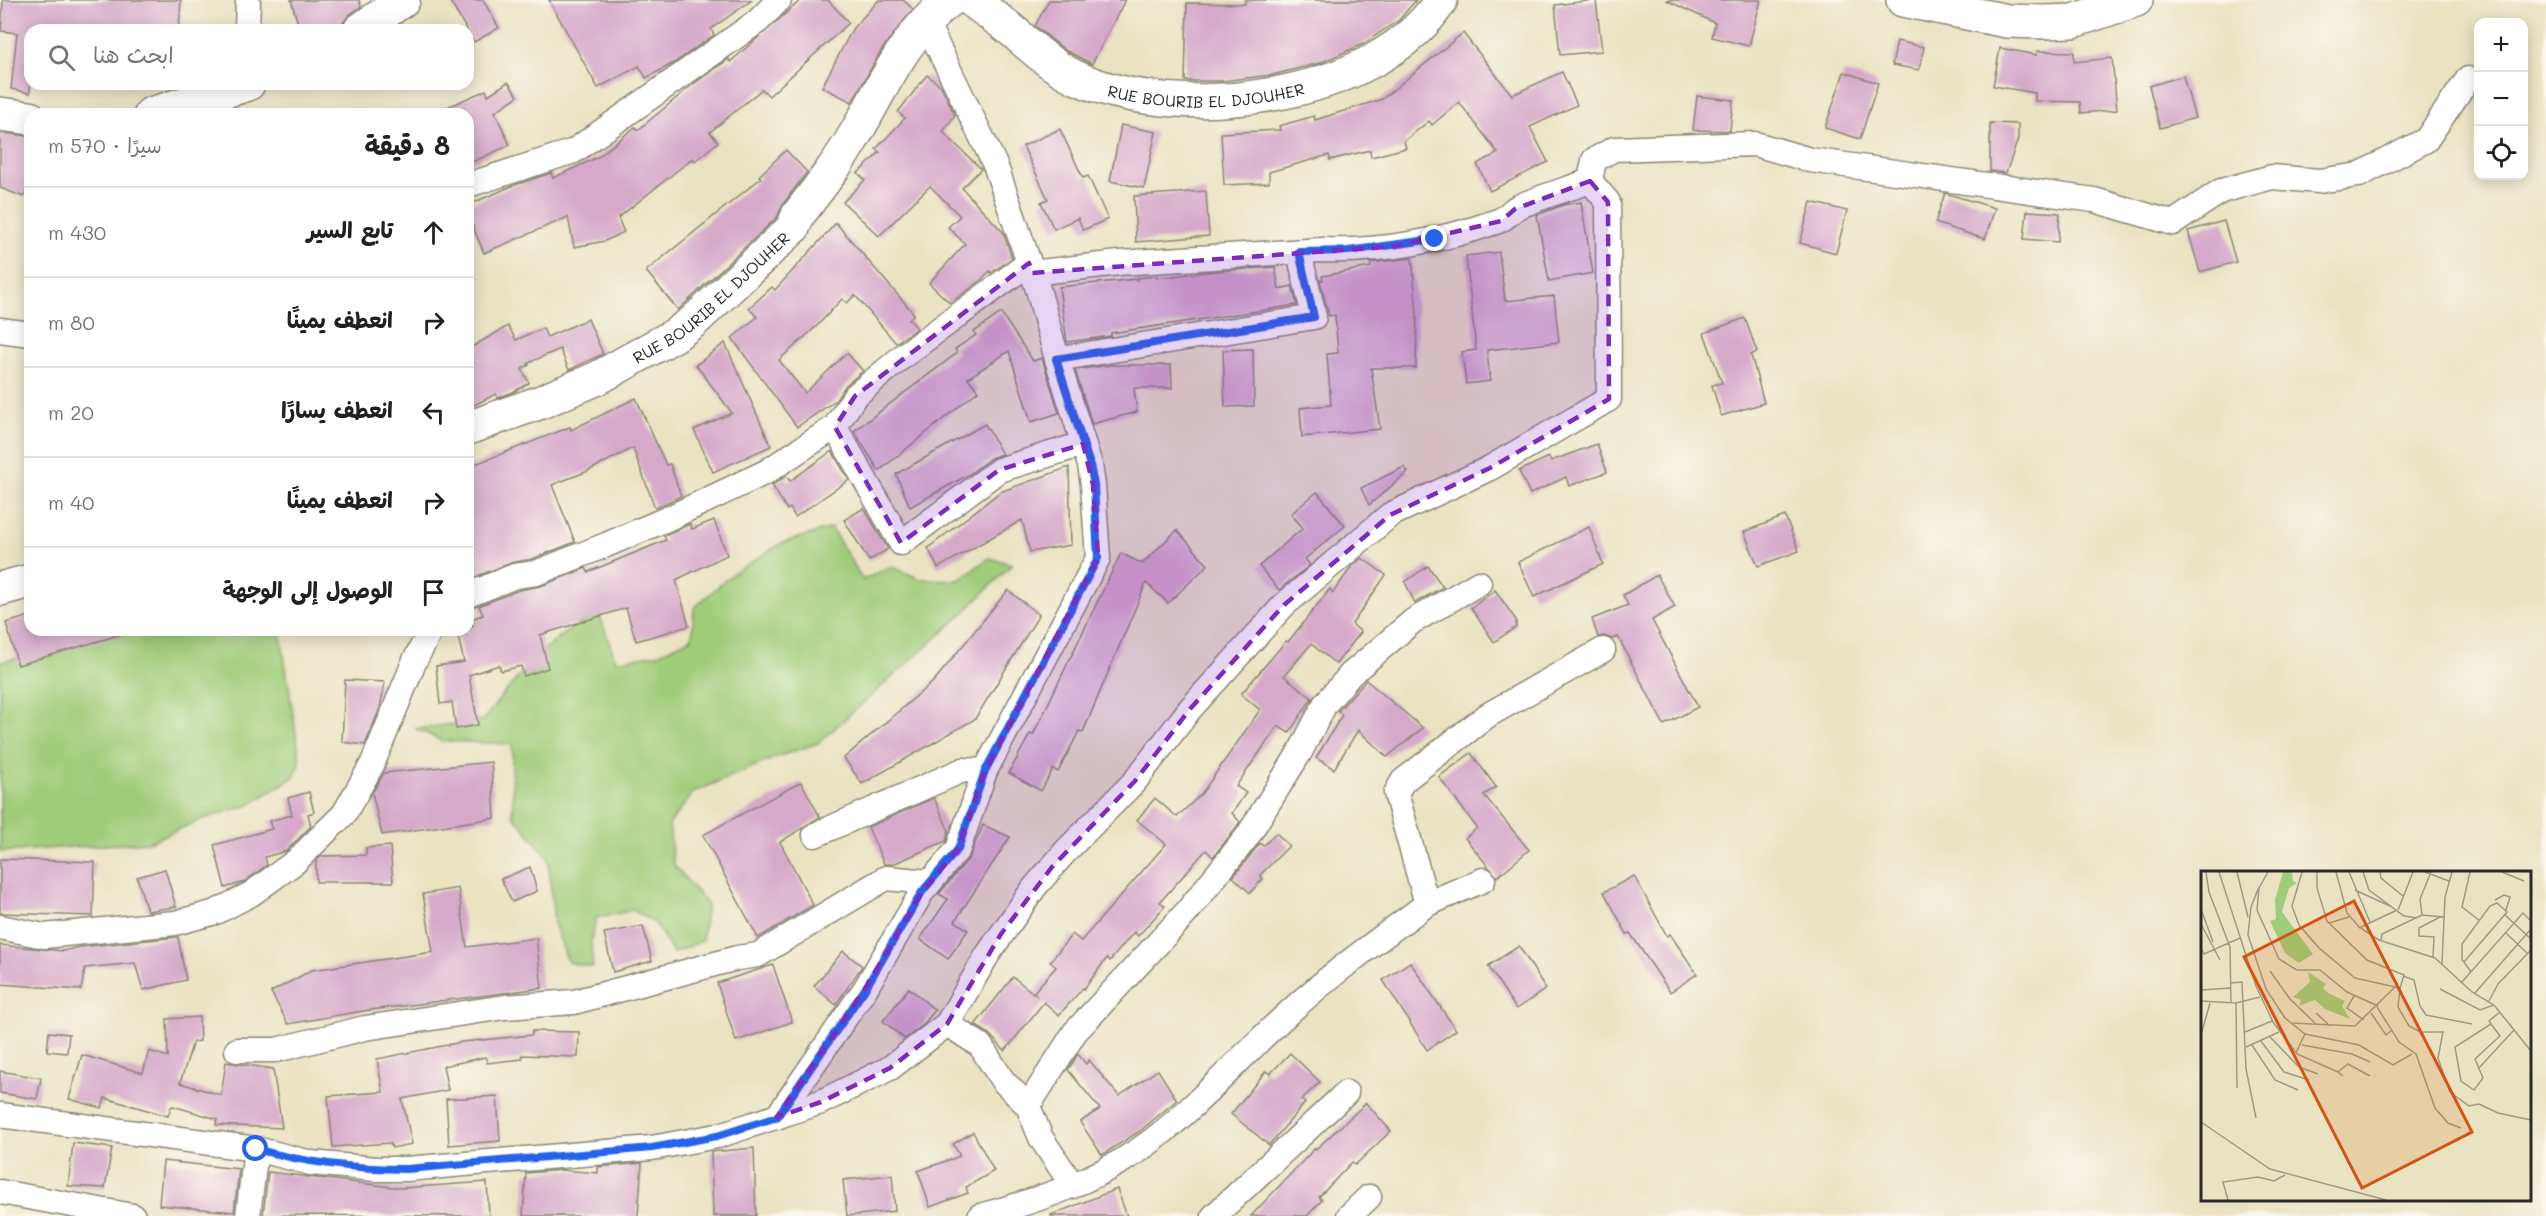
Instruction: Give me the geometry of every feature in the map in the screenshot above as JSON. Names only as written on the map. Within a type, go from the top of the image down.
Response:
[{"type":"main road","points":[[369,24],[403,0]]},
{"type":"main road","name":"RUE BOURIB EL DJOUHER","points":[[474,426],[598,378],[652,349],[693,321],[793,228],[798,215],[856,133],[902,52],[926,22],[950,0]]},
{"type":"main road","name":"RUE BOURIB EL DJOUHER","points":[[971,0],[1046,60],[1083,81],[1149,97],[1173,100],[1226,100],[1286,91],[1337,78],[1395,47],[1412,33],[1441,0]]},
{"type":"main road","points":[[1903,0],[2007,21],[2044,22],[2073,21],[2136,0]]},
{"type":"main road","points":[[171,108],[229,90]]},
{"type":"main road","points":[[0,114],[24,117]]},
{"type":"main road","points":[[0,589],[24,583]]},
{"type":"street","points":[[247,24],[248,0]]},
{"type":"street","points":[[474,183],[574,151],[758,21],[779,0]]},
{"type":"street","points":[[777,1117],[865,989],[930,882],[958,849],[985,771],[1098,558],[1094,485],[1030,268],[996,167],[926,22]]},
{"type":"street","points":[[1590,181],[1594,160],[1614,149],[1755,144],[1810,160],[2094,200],[2174,223],[2221,191],[2272,177],[2319,181],[2359,175],[2426,140],[2468,79]]},
{"type":"street","points":[[474,593],[515,576],[536,573],[680,514],[766,472],[835,427],[855,396],[903,356],[1030,268],[1348,251],[1435,239],[1501,221],[1515,209],[1590,181]]},
{"type":"street","points":[[0,1115],[256,1149],[311,1163],[376,1169],[407,1169],[652,1148],[717,1136],[821,1102],[890,1068],[947,1024],[988,954],[1034,888],[1065,851],[1135,781],[1190,709],[1284,605],[1390,515],[1490,468],[1609,399],[1608,202],[1590,181]]},
{"type":"street","points":[[1056,359],[1314,317],[1299,252]]},
{"type":"street","points":[[0,330],[24,333]]},
{"type":"street","points":[[835,427],[901,543],[999,470],[1083,444]]},
{"type":"street","points":[[1028,1106],[1075,1032],[1186,913],[1247,837],[1300,752],[1324,704],[1351,674],[1413,621],[1479,583]]},
{"type":"street","points":[[0,927],[44,936],[175,923],[216,912],[251,894],[308,850],[344,814],[375,759],[415,660],[428,636]]},
{"type":"street","points":[[1427,904],[1396,793],[1403,781],[1488,715],[1603,650]]},
{"type":"street","points":[[815,835],[963,770],[985,771]]},
{"type":"street","points":[[237,1050],[276,1050],[365,1028],[505,1007],[574,1002],[737,957],[758,955],[886,878],[930,882]]},
{"type":"street","points":[[980,1216],[1073,1186],[1132,1154],[1170,1126],[1326,979],[1427,904],[1483,880]]},
{"type":"street","points":[[947,1024],[980,1045],[1003,1082],[1028,1106],[1041,1138],[1073,1186]]},
{"type":"street","points":[[1215,1216],[1346,1093]]},
{"type":"street","points":[[248,1216],[256,1149]]},
{"type":"street","points":[[0,1192],[133,1216]]},
{"type":"street","points":[[1349,1216],[1369,1197]]},
{"type":"highlighted area","points":[[1590,181],[1608,202],[1609,399],[1490,468],[1390,515],[1284,605],[1190,709],[1135,781],[1052,867],[1001,934],[947,1024],[890,1068],[821,1102],[777,1117],[865,989],[922,892],[958,849],[985,771],[1098,558],[1093,485],[1083,444],[999,470],[901,543],[835,427],[855,396],[1029,263],[1032,273],[1395,246],[1501,221],[1515,209]]},
{"type":"green space","points":[[831,528],[863,580],[891,566],[920,579],[959,580],[989,558],[1012,564],[965,612],[818,743],[774,758],[694,792],[669,824],[673,864],[707,904],[702,941],[673,953],[655,923],[633,910],[596,918],[591,943],[593,967],[568,962],[554,923],[548,857],[513,815],[512,744],[443,741],[416,729],[483,720],[521,674],[549,646],[564,633],[599,614],[616,661],[658,654],[692,638],[694,608],[732,574],[782,543]]},
{"type":"green space","points":[[115,636],[281,636],[300,760],[294,777],[249,805],[203,819],[149,842],[0,852],[0,662]]},
{"type":"building","points":[[3,0],[181,0],[179,24],[24,24],[24,90],[30,90],[30,93],[11,89],[17,33],[1,31]]},
{"type":"building","points":[[291,0],[359,0],[361,6],[343,23],[298,24]]},
{"type":"building","points":[[449,0],[483,0],[499,28],[474,42],[474,24],[463,24]]},
{"type":"building","points":[[549,0],[752,0],[711,29],[714,35],[674,63],[646,78],[639,66],[598,88]]},
{"type":"building","points":[[801,0],[828,0],[849,23],[769,96],[762,89],[710,132],[718,142],[695,161],[693,158],[618,218],[624,232],[605,241],[574,247],[568,217],[484,253],[474,229],[474,202],[551,173],[553,178],[598,157],[635,127],[638,130],[692,85],[729,59],[730,62]]},
{"type":"building","points":[[879,0],[903,0],[913,9],[881,51],[852,102],[822,87],[853,28]]},
{"type":"building","points":[[1049,0],[1125,0],[1092,64],[1065,50],[1035,26]]},
{"type":"building","points":[[1245,0],[1416,0],[1399,20],[1363,44],[1320,63],[1272,75],[1222,81],[1185,81],[1187,3],[1245,4]]},
{"type":"building","points":[[1596,0],[1602,51],[1560,55],[1555,5]]},
{"type":"building","points":[[1666,0],[1761,0],[1749,46],[1712,37],[1715,23]]},
{"type":"building","points":[[1463,33],[1512,95],[1562,72],[1577,105],[1530,127],[1548,162],[1490,191],[1477,164],[1498,153],[1459,102],[1432,125],[1429,121],[1404,141],[1406,148],[1371,157],[1370,150],[1330,160],[1329,155],[1269,172],[1269,183],[1224,185],[1221,133],[1280,130],[1279,126],[1314,116],[1315,120],[1382,99]]},
{"type":"building","points":[[1897,41],[1924,47],[1919,70],[1892,65]]},
{"type":"building","points":[[2000,48],[2037,55],[2037,51],[2074,52],[2074,62],[2112,58],[2117,110],[2081,113],[2080,102],[2035,101],[2035,93],[1993,86]]},
{"type":"building","points":[[1844,72],[1878,83],[1860,139],[1825,128]]},
{"type":"building","points":[[927,75],[941,86],[955,115],[943,132],[981,169],[962,188],[1003,232],[1012,258],[991,273],[990,271],[950,303],[929,283],[965,244],[948,227],[960,216],[930,186],[879,236],[843,202],[865,180],[858,173],[880,152],[876,149],[905,118],[898,112]]},
{"type":"building","points":[[2183,76],[2195,118],[2160,128],[2149,86]]},
{"type":"building","points":[[508,82],[518,96],[495,112],[510,145],[474,161],[474,108],[446,108],[486,90],[488,95]]},
{"type":"building","points":[[1697,96],[1733,100],[1730,131],[1693,130]]},
{"type":"building","points":[[1990,123],[2018,124],[2018,139],[2006,173],[1990,171]]},
{"type":"building","points":[[1121,125],[1156,132],[1144,188],[1110,181]]},
{"type":"building","points":[[1060,129],[1083,178],[1088,176],[1108,219],[1083,230],[1078,218],[1054,229],[1041,202],[1048,199],[1023,146]]},
{"type":"building","points":[[0,133],[24,135],[24,197],[0,188]]},
{"type":"building","points":[[786,150],[807,172],[783,204],[777,217],[678,310],[646,271],[761,178],[759,176]]},
{"type":"building","points":[[1206,191],[1209,236],[1136,242],[1134,196]]},
{"type":"building","points":[[1945,193],[1995,208],[1985,239],[1935,223]]},
{"type":"building","points":[[1581,202],[1593,273],[1549,281],[1537,215],[1563,205]]},
{"type":"building","points":[[1811,202],[1847,211],[1836,253],[1800,243]]},
{"type":"building","points":[[2027,211],[2060,213],[2058,242],[2024,239]]},
{"type":"building","points":[[2224,221],[2236,262],[2200,272],[2188,231]]},
{"type":"building","points":[[836,223],[914,314],[909,319],[917,328],[896,343],[855,295],[847,303],[842,299],[818,325],[779,360],[805,393],[847,353],[863,371],[846,385],[836,400],[797,427],[732,338],[757,317],[749,308],[772,287],[775,290]]},
{"type":"building","points":[[1499,252],[1505,301],[1554,296],[1559,342],[1487,350],[1490,381],[1466,384],[1462,352],[1476,350],[1466,256]]},
{"type":"building","points":[[1412,258],[1417,314],[1416,368],[1371,368],[1380,429],[1302,437],[1300,408],[1331,405],[1327,354],[1338,353],[1335,315],[1329,316],[1320,280],[1323,280],[1322,276],[1371,267],[1370,263]]},
{"type":"building","points":[[1275,267],[1279,289],[1292,286],[1297,305],[1111,333],[1111,336],[1067,342],[1059,287],[1136,279],[1137,281],[1137,278],[1157,276],[1157,278]]},
{"type":"building","points":[[1001,313],[1033,361],[1042,358],[1059,413],[1031,422],[1009,351],[968,378],[978,391],[879,471],[854,431],[957,353],[955,349],[976,335],[974,332]]},
{"type":"building","points":[[1745,318],[1757,352],[1751,355],[1764,403],[1721,416],[1712,385],[1722,383],[1704,333]]},
{"type":"building","points":[[588,319],[603,354],[569,370],[560,349],[528,363],[529,365],[522,369],[529,383],[498,398],[496,394],[474,405],[474,346],[508,326],[516,340],[543,328],[547,337]]},
{"type":"building","points":[[725,343],[771,446],[713,472],[694,430],[732,413],[696,365]]},
{"type":"building","points":[[1253,349],[1254,406],[1225,407],[1223,350]]},
{"type":"building","points":[[1111,365],[1171,365],[1172,388],[1134,388],[1137,412],[1092,424],[1075,370]]},
{"type":"building","points":[[636,398],[666,465],[670,464],[681,496],[655,508],[633,448],[588,471],[552,485],[575,542],[474,578],[474,465],[570,427],[571,430]]},
{"type":"building","points":[[985,424],[1002,454],[991,458],[968,475],[910,507],[896,474]]},
{"type":"building","points":[[1597,444],[1607,472],[1569,486],[1566,477],[1530,494],[1519,471],[1549,457],[1551,461]]},
{"type":"building","points":[[832,451],[849,480],[795,517],[790,508],[787,510],[772,485],[786,476],[790,481]]},
{"type":"building","points":[[1069,467],[1071,545],[1030,552],[1022,520],[938,568],[928,548],[1000,492]]},
{"type":"building","points":[[1404,467],[1408,472],[1369,505],[1361,488]]},
{"type":"building","points":[[1317,492],[1345,526],[1305,559],[1310,565],[1279,590],[1259,566],[1303,528],[1291,514]]},
{"type":"building","points":[[864,508],[888,549],[869,561],[844,520]]},
{"type":"building","points":[[1785,516],[1799,551],[1758,566],[1744,532]]},
{"type":"building","points":[[714,520],[727,555],[676,580],[689,626],[636,641],[626,608],[540,635],[548,668],[524,676],[521,666],[501,671],[499,665],[469,675],[478,725],[456,729],[452,702],[440,704],[436,666],[464,662],[458,636],[474,636],[474,618],[483,615],[479,606],[519,590],[541,586],[586,568],[588,572],[666,540],[664,536],[690,524],[692,529]]},
{"type":"building","points":[[1589,527],[1603,564],[1534,597],[1518,562]]},
{"type":"building","points":[[1177,530],[1208,565],[1168,603],[1146,583],[1083,732],[1079,731],[1058,772],[1053,769],[1041,791],[1009,773],[1030,734],[1033,735],[1121,553],[1142,564]]},
{"type":"building","points":[[1362,558],[1386,575],[1352,624],[1361,632],[1336,664],[1311,644],[1284,676],[1312,698],[1289,733],[1278,726],[1236,786],[1246,793],[1232,813],[1240,822],[1213,857],[1206,850],[1160,902],[1165,906],[1138,936],[1134,932],[1110,961],[1107,958],[1084,989],[1059,1015],[1044,1002],[1005,1051],[988,1033],[975,1025],[1013,977],[1033,993],[1056,967],[1050,962],[1072,934],[1081,941],[1166,844],[1137,820],[1155,798],[1177,817],[1202,793],[1260,710],[1241,694],[1286,641],[1288,642],[1330,589],[1333,593],[1352,566]]},
{"type":"building","points":[[1428,566],[1443,587],[1415,603],[1405,582]]},
{"type":"building","points":[[1657,575],[1675,607],[1652,620],[1698,707],[1664,725],[1618,637],[1612,639],[1604,636],[1598,637],[1592,619],[1628,605],[1623,595]]},
{"type":"building","points":[[1008,590],[1039,615],[975,719],[862,784],[844,758],[934,681]]},
{"type":"building","points":[[1495,590],[1516,620],[1516,627],[1494,642],[1471,608]]},
{"type":"building","points":[[24,618],[24,636],[115,636],[18,665],[6,623]]},
{"type":"building","points":[[345,680],[385,682],[380,708],[365,745],[342,742]]},
{"type":"building","points":[[1366,680],[1423,728],[1387,757],[1358,730],[1334,769],[1316,758],[1342,715],[1338,711]]},
{"type":"building","points":[[1471,753],[1496,787],[1484,795],[1529,850],[1497,877],[1465,838],[1477,828],[1439,777]]},
{"type":"building","points":[[491,762],[495,818],[382,835],[372,793],[384,773]]},
{"type":"building","points":[[801,782],[820,817],[780,842],[813,905],[758,938],[703,835]]},
{"type":"building","points":[[309,792],[314,812],[308,814],[311,826],[286,851],[265,857],[267,865],[244,882],[225,888],[214,845],[272,829],[269,821],[292,815],[288,798]]},
{"type":"building","points":[[934,798],[949,831],[946,841],[893,864],[884,864],[868,827]]},
{"type":"building","points":[[983,825],[1010,837],[955,921],[968,930],[948,959],[920,939],[948,899],[939,894],[969,858]]},
{"type":"building","points":[[1276,833],[1289,846],[1260,875],[1263,879],[1250,893],[1233,877],[1260,843],[1263,846]]},
{"type":"building","points":[[390,846],[393,882],[316,882],[316,861],[321,856],[366,855],[366,848]]},
{"type":"building","points":[[0,859],[95,862],[93,916],[0,913]]},
{"type":"building","points":[[530,867],[537,891],[512,902],[501,879]]},
{"type":"building","points":[[165,869],[176,907],[147,911],[137,877]]},
{"type":"building","points":[[1634,876],[1667,936],[1670,934],[1697,974],[1670,992],[1630,933],[1627,934],[1604,892]]},
{"type":"building","points":[[458,888],[467,947],[536,938],[542,988],[363,1011],[288,1024],[271,992],[312,970],[433,952],[423,894]]},
{"type":"building","points":[[643,926],[652,961],[613,972],[604,933]]},
{"type":"building","points":[[178,937],[186,980],[143,990],[135,963],[85,968],[81,990],[0,984],[0,945],[64,951],[79,947]]},
{"type":"building","points":[[1519,946],[1546,989],[1516,1009],[1488,966]]},
{"type":"building","points":[[843,951],[862,966],[836,1005],[814,986]]},
{"type":"building","points":[[1410,962],[1456,1030],[1427,1050],[1383,980]]},
{"type":"building","points":[[773,965],[792,1022],[736,1041],[717,983]]},
{"type":"building","points":[[909,988],[935,1010],[923,1025],[905,1039],[883,1021]]},
{"type":"building","points":[[199,1017],[200,1041],[193,1042],[180,1083],[221,1095],[226,1062],[273,1069],[282,1128],[216,1125],[217,1119],[173,1106],[168,1116],[105,1098],[102,1108],[69,1099],[82,1055],[143,1073],[149,1051],[168,1057],[167,1019]]},
{"type":"building","points":[[532,1031],[579,1032],[578,1057],[522,1055],[522,1059],[487,1063],[486,1057],[443,1066],[448,1090],[402,1099],[412,1144],[392,1148],[390,1143],[333,1147],[328,1096],[383,1092],[377,1059],[462,1042],[532,1035]]},
{"type":"building","points":[[49,1032],[69,1034],[67,1053],[47,1051]]},
{"type":"building","points":[[1290,1053],[1320,1082],[1301,1100],[1305,1103],[1269,1145],[1231,1114],[1266,1071],[1270,1074]]},
{"type":"building","points":[[1078,1054],[1086,1064],[1089,1060],[1119,1096],[1158,1070],[1177,1100],[1140,1131],[1102,1155],[1080,1122],[1100,1109],[1068,1070]]},
{"type":"building","points":[[0,1071],[41,1078],[37,1099],[0,1093]]},
{"type":"building","points":[[497,1096],[500,1141],[449,1145],[446,1099]]},
{"type":"building","points":[[1366,1103],[1391,1131],[1355,1165],[1352,1162],[1319,1197],[1322,1200],[1307,1216],[1251,1216],[1315,1148]]},
{"type":"building","points":[[973,1132],[994,1171],[966,1187],[968,1193],[930,1207],[918,1171],[960,1156],[953,1144]]},
{"type":"building","points":[[73,1143],[112,1148],[105,1188],[68,1186]]},
{"type":"building","points":[[754,1148],[756,1216],[713,1216],[711,1152]]},
{"type":"building","points":[[163,1161],[239,1169],[234,1212],[159,1205]]},
{"type":"building","points":[[642,1163],[638,1216],[523,1216],[526,1173],[562,1170],[598,1173],[598,1167]]},
{"type":"building","points":[[268,1172],[401,1188],[487,1182],[489,1216],[263,1215]]},
{"type":"building","points":[[892,1175],[895,1211],[847,1216],[843,1180]]},
{"type":"building","points":[[1117,1189],[1127,1216],[1051,1216],[1051,1215]]},
{"type":"route","points":[[256,1149],[311,1163],[376,1169],[407,1169],[652,1148],[717,1136],[777,1117],[865,989],[922,892],[958,849],[985,771],[1098,558],[1094,485],[1090,465],[1056,359],[1314,317],[1299,252],[1348,251],[1435,239]]}]
